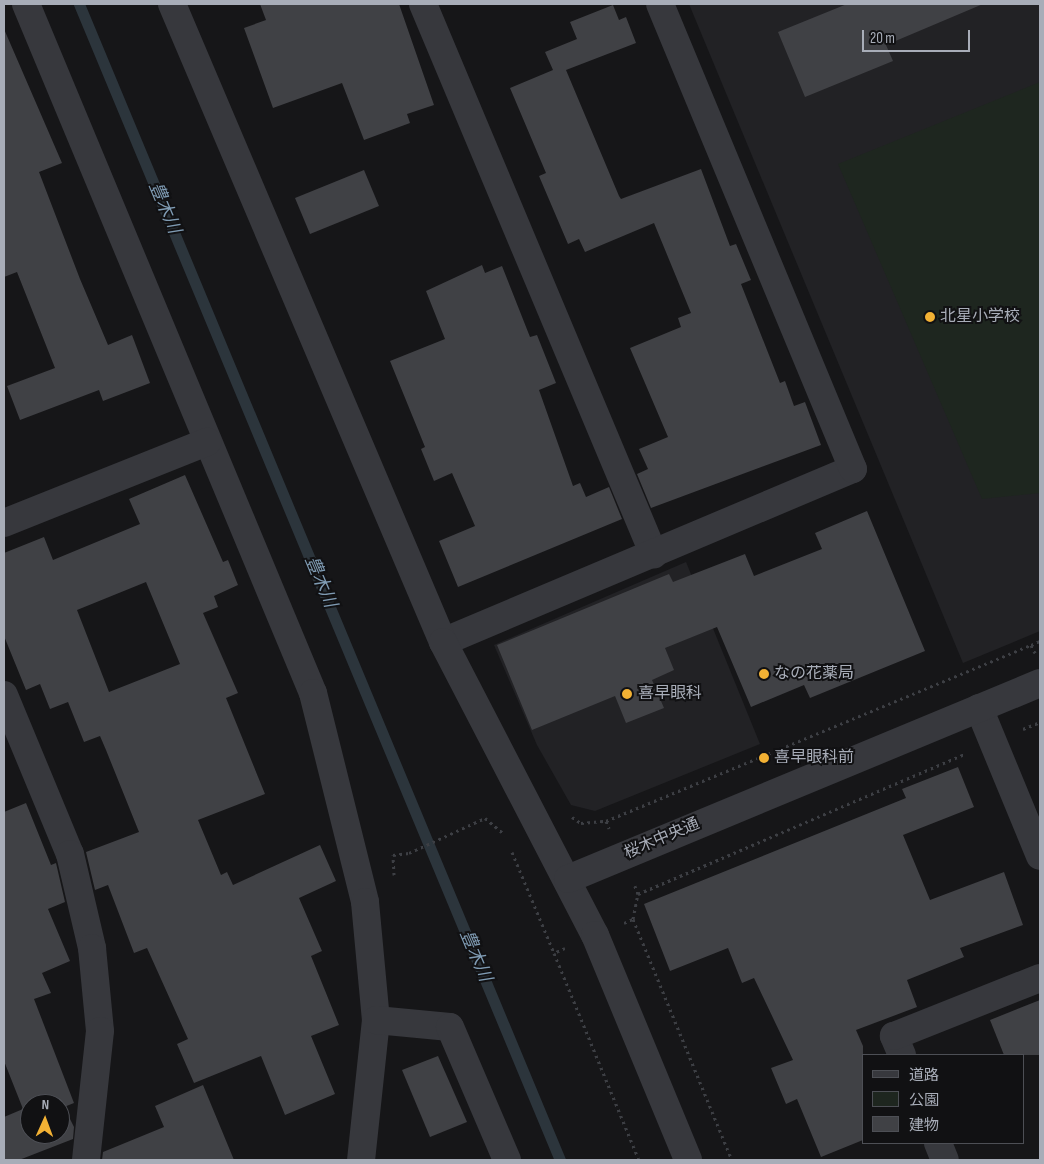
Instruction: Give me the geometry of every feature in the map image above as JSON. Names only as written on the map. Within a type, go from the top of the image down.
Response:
[{"type":"street","points":[[26,4],[312,693],[365,902],[376,1020],[361,1160]]},
{"type":"street","points":[[172,4],[443,642],[568,879],[595,935],[688,1160]]},
{"type":"street","points":[[423,4],[654,555]]},
{"type":"street","points":[[443,642],[654,555],[854,469],[660,4]]},
{"type":"street","points":[[4,523],[207,442]]},
{"type":"street","name":"桜木中央通","points":[[568,879],[978,708],[1039,670]]},
{"type":"street","points":[[4,695],[70,854],[92,948],[100,1031],[86,1160]]},
{"type":"street","points":[[978,708],[1040,856]]},
{"type":"street","points":[[902,1054],[894,1036],[1040,978]]},
{"type":"street","points":[[376,1020],[450,1027],[507,1160]]},
{"type":"street","points":[[938,1144],[945,1160]]},
{"type":"path","points":[[606,821],[1040,641]]},
{"type":"path","points":[[1031,645],[1039,670]]},
{"type":"path","points":[[638,894],[1040,722]]},
{"type":"path","points":[[409,853],[448,835]]},
{"type":"path","points":[[506,836],[554,953]]},
{"type":"shaded area","name":"北星小学校","points":[[689,4],[1040,4],[1040,631],[963,663]]},
{"type":"shaded area","name":"喜早眼科","points":[[686,562],[760,744],[595,811],[571,805],[537,745],[494,645]]},
{"type":"green space","points":[[1040,82],[1040,493],[982,499],[838,164]]},
{"type":"building","points":[[260,4],[399,4],[434,105],[407,114],[410,123],[364,140],[342,83],[273,108],[244,28],[266,20]]},
{"type":"building","points":[[847,4],[983,4],[886,45],[893,61],[805,97],[778,32]]},
{"type":"building","points":[[613,5],[619,20],[626,17],[636,43],[566,70],[619,196],[621,199],[701,169],[730,246],[736,244],[751,280],[741,284],[780,383],[785,381],[794,406],[805,402],[821,445],[651,508],[637,474],[648,469],[639,449],[668,437],[630,348],[681,327],[678,318],[691,313],[654,223],[585,252],[579,239],[568,244],[539,176],[546,173],[510,88],[553,70],[545,52],[577,39],[570,22]]},
{"type":"building","points":[[4,29],[62,163],[39,172],[80,279],[108,345],[132,335],[150,383],[103,401],[99,390],[20,420],[7,386],[55,368],[17,272],[4,277]]},
{"type":"building","points":[[364,170],[379,206],[310,234],[295,198]]},
{"type":"building","points":[[482,265],[485,273],[502,266],[530,337],[537,335],[556,383],[539,390],[573,486],[580,483],[586,497],[609,487],[622,519],[458,587],[439,541],[475,526],[452,473],[434,481],[421,449],[425,447],[390,361],[445,339],[426,291]]},
{"type":"building","points":[[185,475],[223,562],[228,560],[238,585],[214,596],[218,607],[203,613],[238,693],[226,698],[265,794],[198,820],[221,875],[227,872],[233,885],[320,845],[336,881],[299,898],[322,951],[311,956],[339,1025],[311,1036],[335,1094],[285,1115],[261,1056],[194,1083],[177,1044],[188,1039],[147,948],[134,953],[108,885],[95,890],[86,852],[139,832],[106,750],[100,736],[84,742],[68,702],[50,709],[40,684],[26,690],[4,636],[4,553],[44,537],[53,560],[140,524],[129,499]],"holes":[[[146,582],[180,664],[109,692],[77,610]]]},
{"type":"building","points":[[867,511],[925,651],[810,698],[804,685],[751,707],[717,627],[665,648],[674,670],[652,680],[664,708],[626,723],[615,696],[532,730],[497,645],[669,574],[673,582],[745,554],[754,576],[822,549],[815,533]]},
{"type":"building","points":[[958,767],[974,807],[903,835],[930,900],[1004,872],[1023,925],[960,948],[964,957],[907,980],[917,1007],[856,1030],[863,1046],[862,1140],[821,1157],[797,1099],[786,1104],[771,1068],[793,1060],[754,978],[742,983],[728,948],[670,971],[644,904],[906,798],[902,789]]},
{"type":"building","points":[[26,803],[51,865],[56,863],[65,902],[48,909],[70,961],[42,973],[51,993],[34,999],[74,1103],[70,1105],[70,1094],[20,1094],[20,1101],[4,1061],[4,812]]},
{"type":"building","points":[[1040,1000],[1040,1055],[1004,1054],[990,1020]]},
{"type":"building","points":[[438,1056],[467,1122],[430,1137],[402,1070]]},
{"type":"building","points":[[203,1085],[234,1160],[102,1160],[103,1152],[164,1127],[155,1106]]},
{"type":"building","points":[[20,1110],[20,1144],[60,1144],[19,1160],[4,1160],[4,1117]]},
{"type":"building","points":[[70,1119],[74,1127],[73,1139],[70,1140]]},
{"type":"waterway","name":"豊木川","points":[[79,4],[560,1160]]},
{"type":"place","name":"北星小学校","points":[[930,317]]},
{"type":"place","name":"なの花薬局","points":[[764,674]]},
{"type":"place","name":"喜早眼科","points":[[627,694]]},
{"type":"place","name":"喜早眼科前","points":[[764,758]]}]
